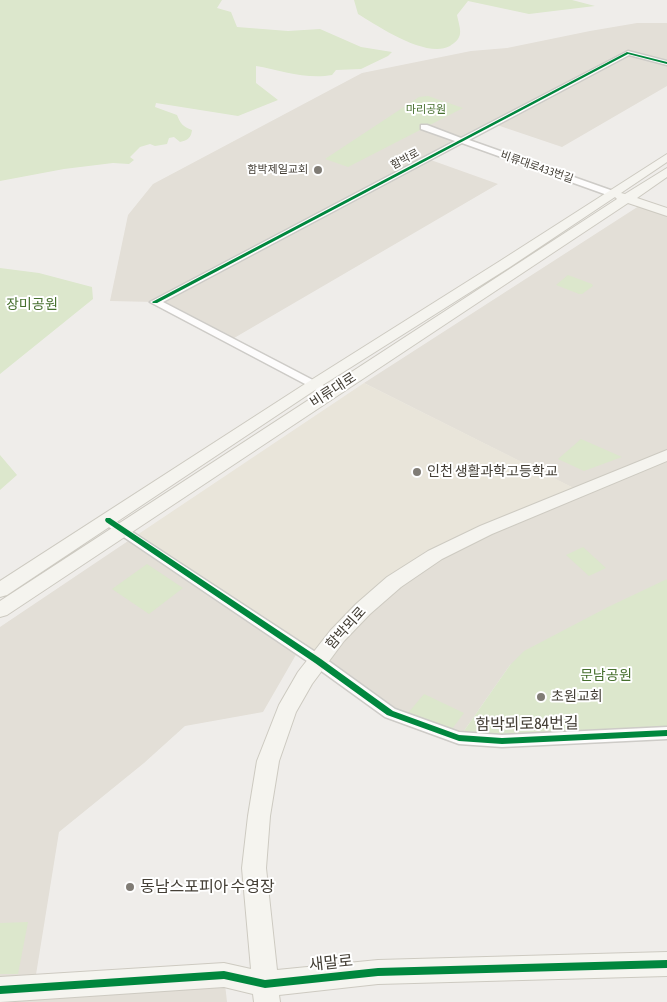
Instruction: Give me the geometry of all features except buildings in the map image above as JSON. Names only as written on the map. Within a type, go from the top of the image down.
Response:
[{"type":"main road","name":"비류대로","points":[[0,590],[115,525],[328,392],[620,196],[667,157]]},
{"type":"main road","name":"비류대로","points":[[0,610],[115,525],[313,385],[620,196],[667,172]]},
{"type":"main road","points":[[620,196],[667,212]]},
{"type":"main road","name":"함박뫼로","points":[[267,998],[254,868],[260,807],[268,761],[286,711],[305,678],[337,636],[363,609],[394,582],[435,555],[486,530],[667,455]]},
{"type":"main road","name":"새말로","points":[[4,994],[224,975],[267,998],[378,972],[667,964]]},
{"type":"street","name":"함박로","points":[[328,392],[155,302],[628,53],[667,63]]},
{"type":"street","name":"비류대로433번길","points":[[424,127],[620,196]]},
{"type":"street","name":"함박뫼로84번길","points":[[115,525],[318,661],[390,713],[459,738],[502,741],[667,733]]},
{"type":"shaded area","points":[[637,23],[667,23],[667,86],[562,147],[494,124],[428,159],[498,184],[229,341],[155,302],[110,301],[128,215],[153,184],[362,73],[471,51],[507,48]]},
{"type":"shaded area","points":[[642,204],[667,212],[667,583],[510,665],[459,738],[390,713],[318,661],[394,582],[579,491],[364,383]]},
{"type":"shaded area","points":[[364,383],[580,491],[435,555],[318,661],[134,537]]},
{"type":"shaded area","points":[[134,537],[297,653],[263,712],[185,726],[144,763],[59,832],[34,987],[224,975],[227,1002],[0,1002],[0,627]]},
{"type":"green space","points":[[0,0],[222,0],[217,8],[231,12],[237,27],[288,31],[320,29],[361,47],[392,52],[388,56],[361,69],[336,70],[332,75],[323,76],[294,74],[256,66],[256,83],[278,100],[238,116],[156,103],[155,107],[177,115],[186,128],[192,130],[189,138],[180,142],[174,137],[169,138],[167,144],[155,146],[150,144],[140,147],[130,157],[134,160],[129,164],[113,163],[64,169],[0,181]]},
{"type":"green space","points":[[354,0],[572,0],[595,6],[529,14],[468,1],[457,15],[460,30],[459,38],[450,46],[440,49],[416,45],[390,33],[358,14]]},
{"type":"green space","name":"마리공원","points":[[428,96],[463,108],[348,167],[325,159],[419,97]]},
{"type":"green space","name":"장미공원","points":[[0,268],[39,273],[92,287],[93,299],[0,374]]},
{"type":"green space","points":[[568,275],[593,286],[579,294],[556,285]]},
{"type":"green space","points":[[581,439],[622,457],[584,471],[558,459]]},
{"type":"green space","points":[[0,455],[17,475],[0,490]]},
{"type":"green space","points":[[583,547],[606,568],[589,576],[566,555]]},
{"type":"green space","points":[[147,564],[183,588],[149,614],[112,589]]},
{"type":"green space","name":"문남공원","points":[[667,579],[667,733],[459,738],[510,665],[524,651],[608,607]]},
{"type":"green space","points":[[424,694],[464,713],[452,729],[445,729],[408,713]]},
{"type":"green space","points":[[28,922],[18,974],[0,974],[0,923]]},
{"type":"cycle path","points":[[155,302],[628,53],[667,63]]},
{"type":"cycle path","points":[[108,520],[318,661],[390,713],[459,738],[502,741],[667,733]]},
{"type":"cycle path","points":[[0,990],[224,975],[265,984],[378,972],[667,964]]},
{"type":"place","name":"함박제일교회","points":[[318,170]]},
{"type":"place","name":"인천 생활과학고등학교","points":[[417,472]]},
{"type":"place","name":"초원교회","points":[[541,697]]},
{"type":"place","name":"동남스포피아 수영장","points":[[130,887]]}]
